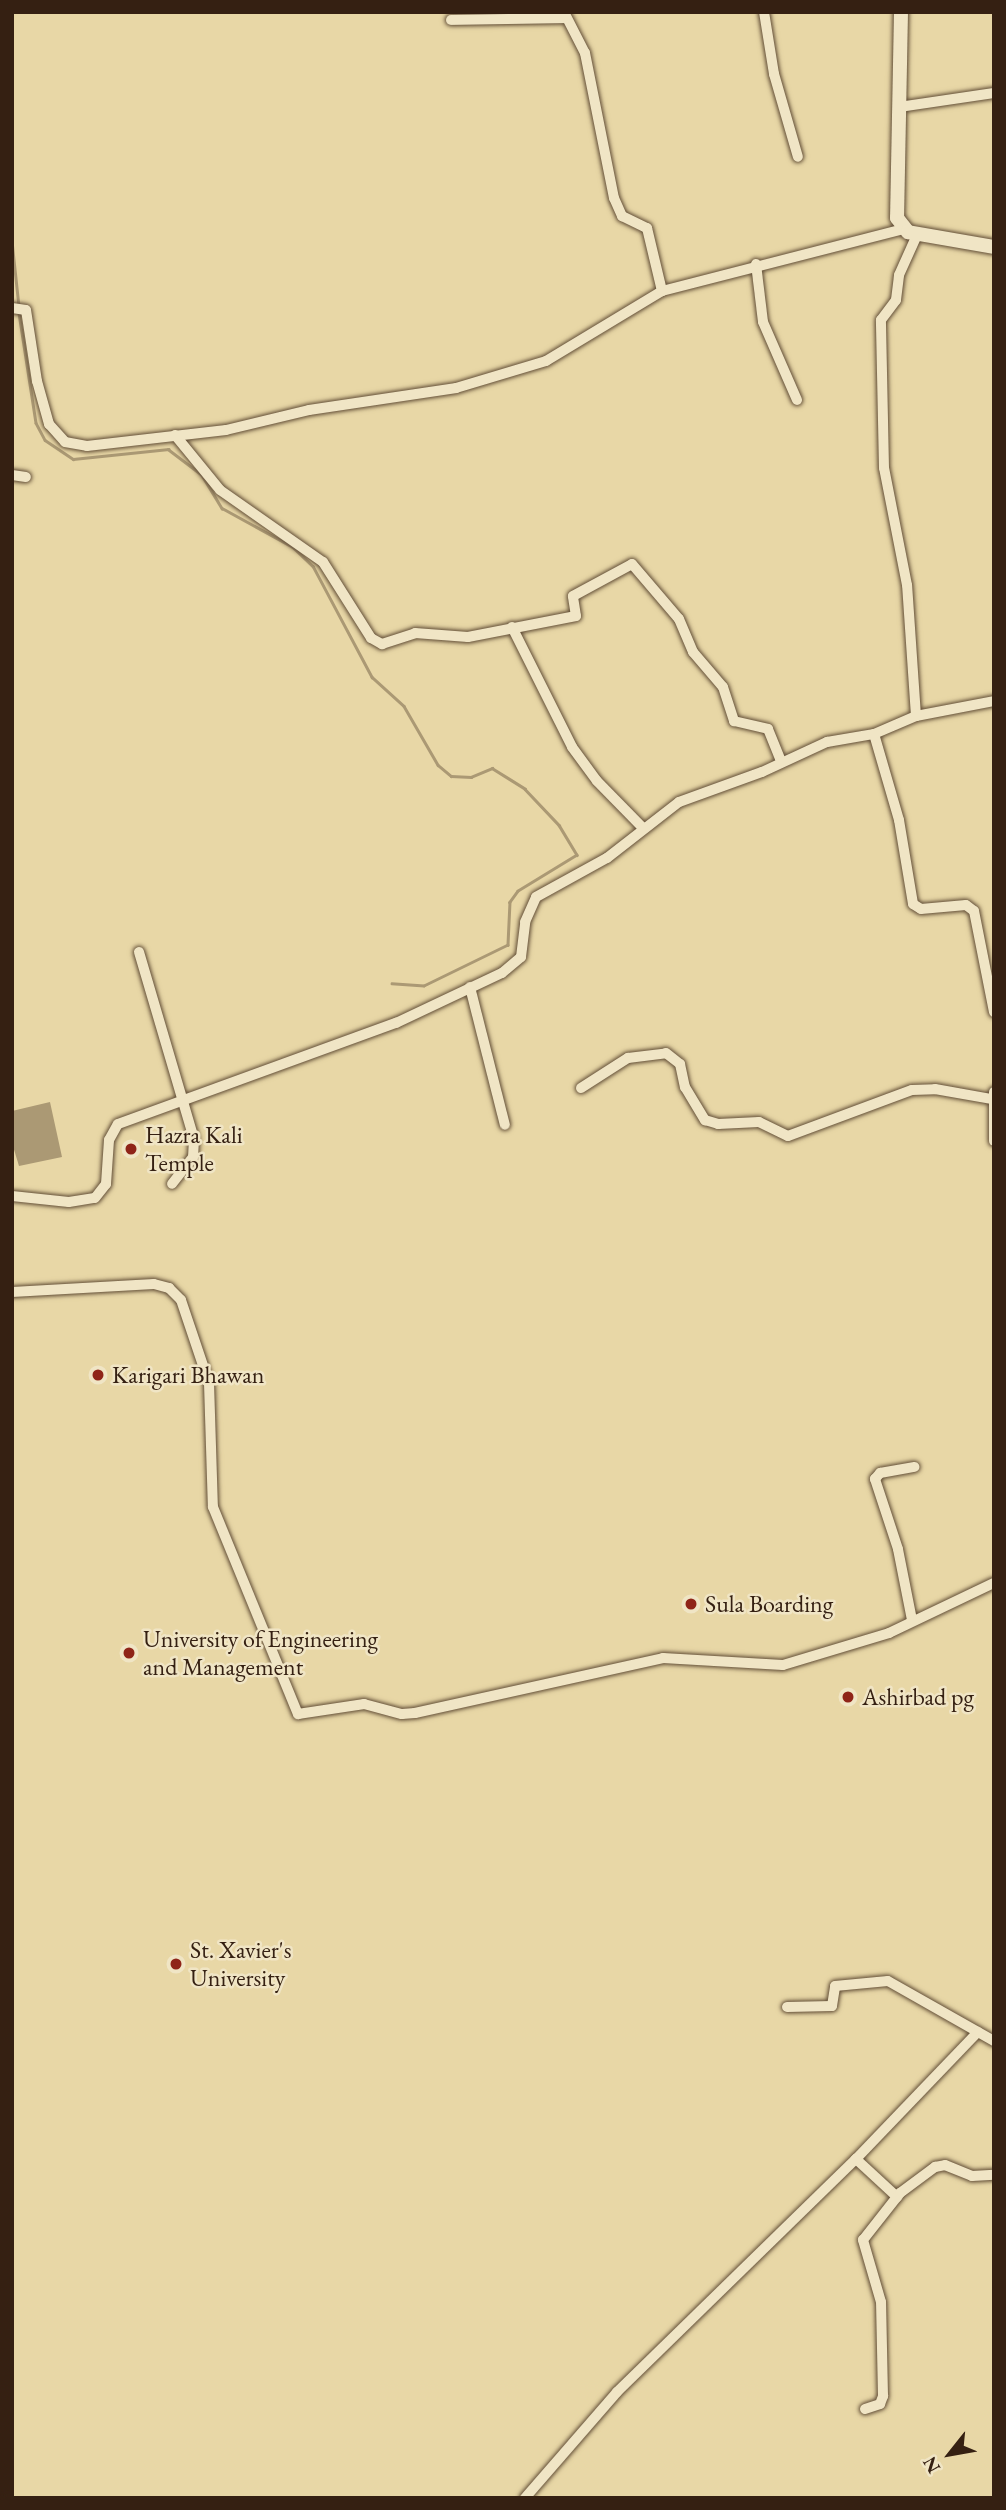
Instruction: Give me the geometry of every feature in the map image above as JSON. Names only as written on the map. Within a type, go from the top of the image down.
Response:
[{"type":"street","points":[[764,12],[774,74],[798,157]]},
{"type":"street","points":[[901,12],[897,218],[910,232]]},
{"type":"street","points":[[451,20],[564,15],[584,54],[614,198],[622,216],[647,228],[662,291]]},
{"type":"street","points":[[899,107],[994,93]]},
{"type":"street","points":[[910,232],[899,275],[896,300],[881,320],[884,468],[906,585],[916,716]]},
{"type":"street","points":[[19,309],[43,410],[57,436],[74,446],[87,446],[226,430],[309,410],[456,388],[497,377],[582,343],[662,291],[756,264],[910,232],[994,247]]},
{"type":"street","points":[[756,264],[762,322],[797,400]]},
{"type":"street","points":[[175,435],[220,490],[323,562],[376,642],[415,633],[468,637],[576,616],[573,596],[632,564],[682,624],[693,652],[723,687],[734,721],[768,729],[781,762]]},
{"type":"street","points":[[12,475],[26,477]]},
{"type":"street","points":[[512,627],[572,747],[597,781],[643,828]]},
{"type":"street","points":[[12,1196],[69,1202],[95,1198],[106,1184],[111,1131],[128,1119],[396,1023],[518,964],[525,922],[536,897],[607,858],[680,802],[827,742],[874,734],[916,716],[994,701]]},
{"type":"street","points":[[874,734],[900,820],[913,904],[921,909],[971,908],[990,982],[994,1012]]},
{"type":"street","points":[[139,953],[194,1139],[193,1157],[172,1184]]},
{"type":"street","points":[[470,986],[505,1125]]},
{"type":"street","points":[[581,1088],[628,1058],[666,1054],[680,1064],[685,1087],[705,1120],[718,1124],[759,1122],[788,1136],[912,1090],[935,1089],[993,1096],[994,1141]]},
{"type":"street","points":[[12,1292],[154,1284],[169,1288],[181,1300],[209,1384],[213,1507],[298,1714],[364,1704],[402,1714],[415,1713],[663,1658],[783,1665],[879,1637],[994,1583]]},
{"type":"street","points":[[912,1620],[898,1549],[875,1479],[880,1473],[914,1466]]},
{"type":"street","points":[[787,2007],[835,2005],[835,1986],[888,1981],[994,2041]]},
{"type":"street","points":[[526,2498],[617,2392],[856,2159],[978,2032]]},
{"type":"street","points":[[856,2159],[897,2197]]},
{"type":"street","points":[[866,2409],[880,2404],[883,2396],[881,2316],[862,2242],[897,2197],[942,2165],[966,2175],[994,2175]]},
{"type":"shaded area","points":[[50,1102],[62,1157],[19,1166],[12,1143],[12,1111]]},
{"type":"waterway","points":[[12,241],[19,306]]},
{"type":"waterway","points":[[19,313],[36,423],[45,440],[73,459],[168,449],[202,475],[222,508],[293,547],[313,566],[372,677],[404,706],[438,765],[451,776],[471,777],[492,768],[525,789],[559,825],[577,855],[518,891],[510,902],[508,945],[424,986],[392,984]]},
{"type":"place","name":"Hazra Kali Temple","points":[[131,1149]]},
{"type":"place","name":"Karigari Bhawan","points":[[98,1375]]},
{"type":"place","name":"Sula Boarding","points":[[691,1604]]},
{"type":"place","name":"University of Engineering and Management","points":[[129,1653]]},
{"type":"place","name":"Ashirbad pg","points":[[848,1697]]},
{"type":"place","name":"St. Xavier's University","points":[[176,1964]]}]
